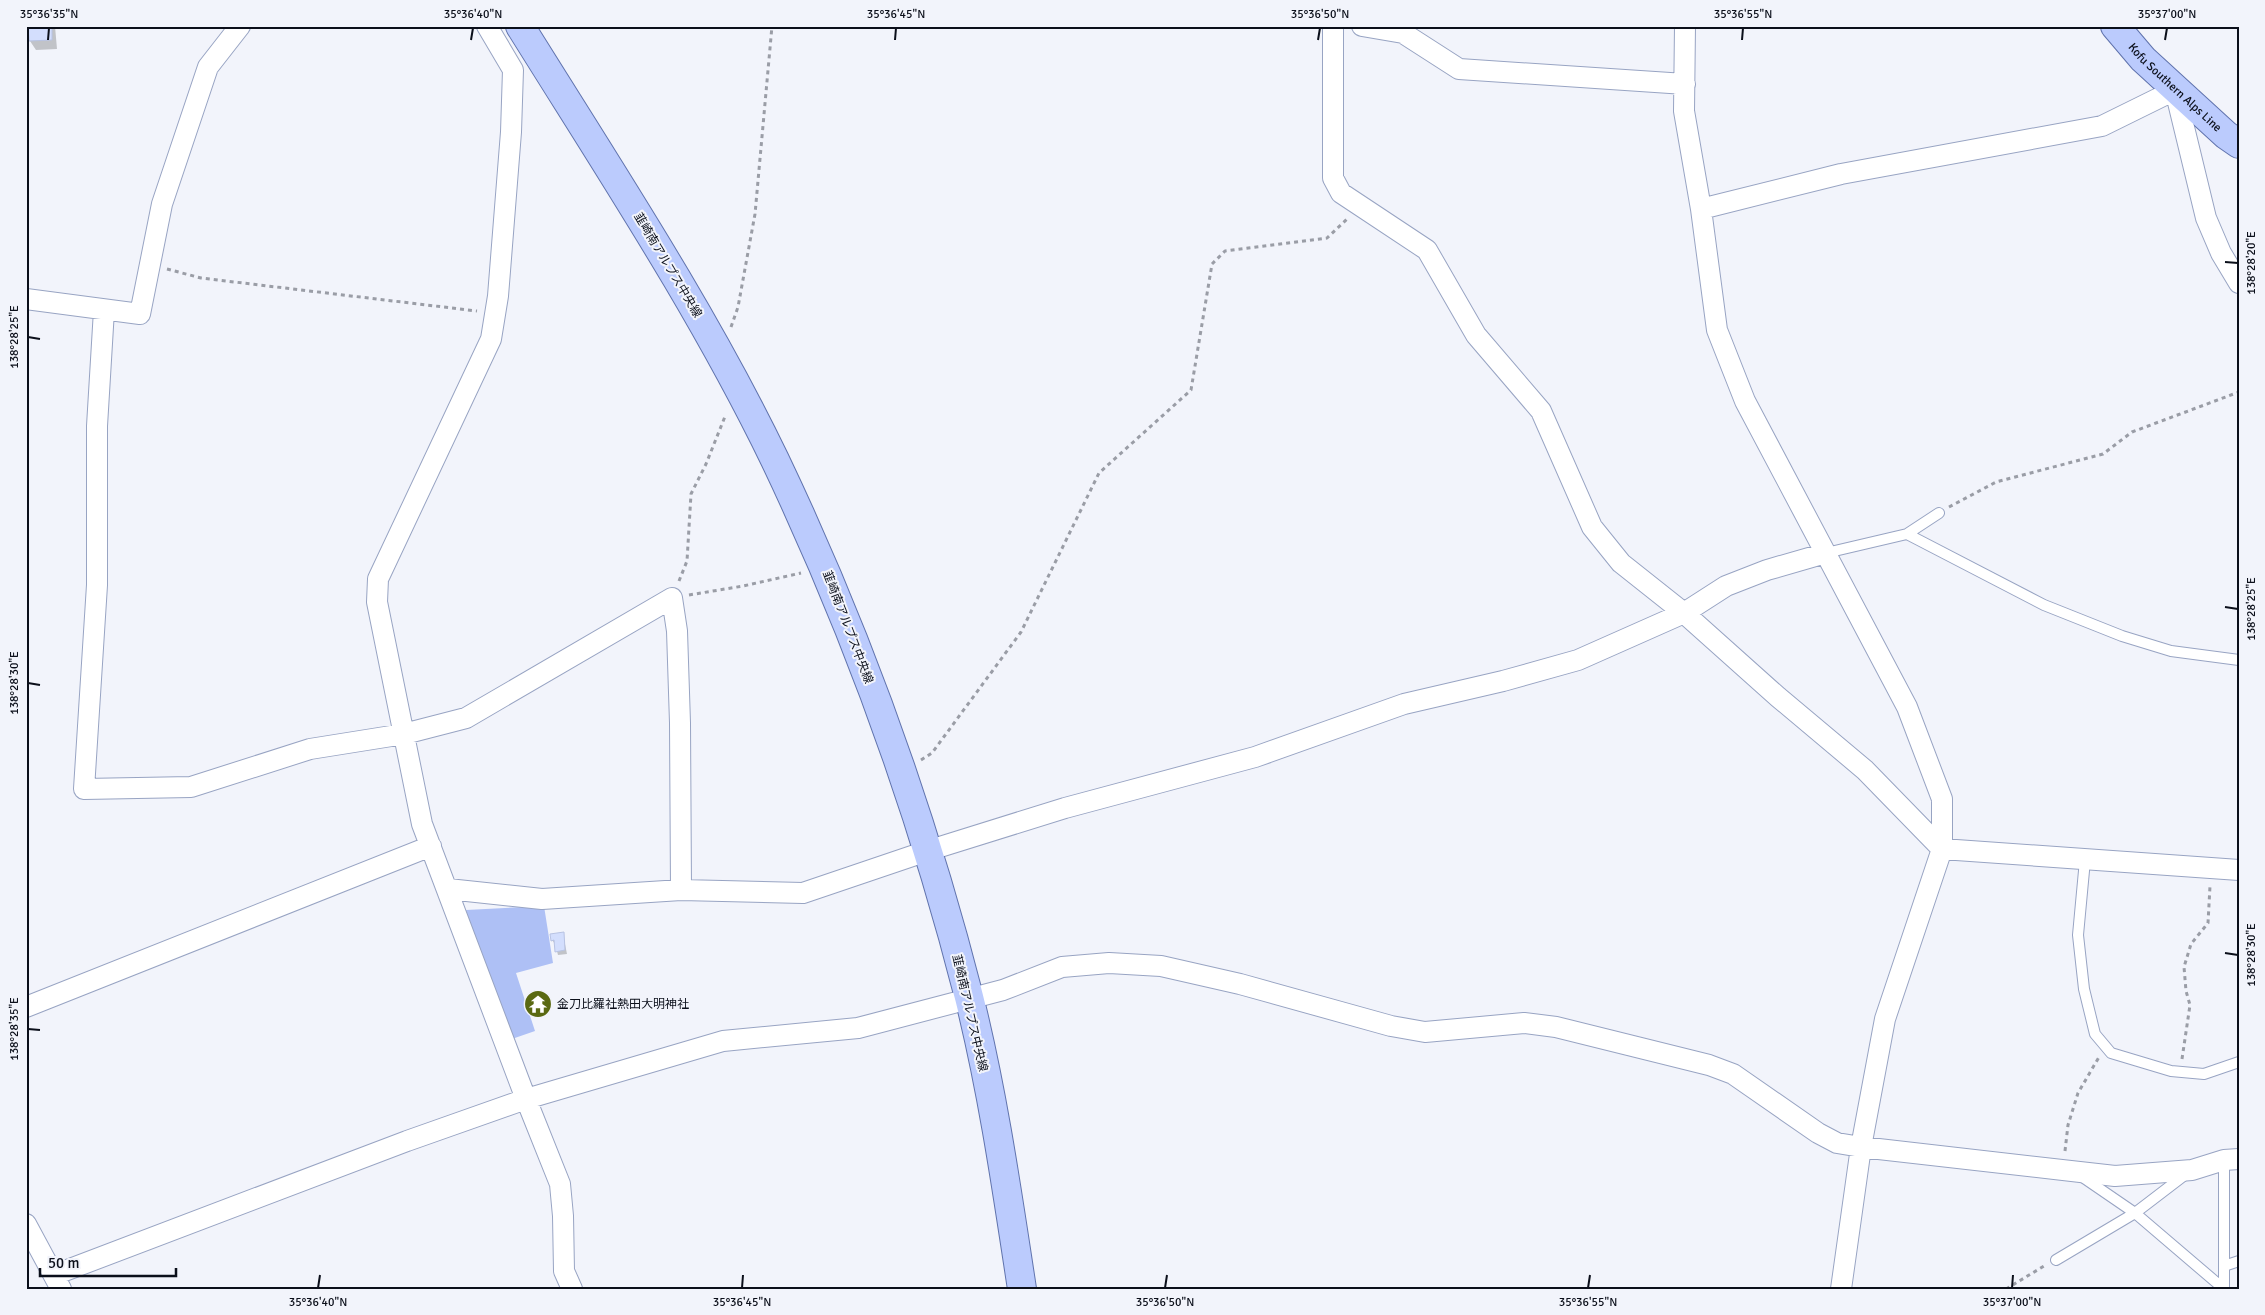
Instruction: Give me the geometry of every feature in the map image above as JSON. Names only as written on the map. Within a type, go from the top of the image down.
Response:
[{"type":"main road","name":"韮崎南アルプス中央線","points":[[520,26],[655,241],[714,342],[774,457],[823,565],[865,669],[927,851],[969,998],[1004,1169],[1022,1289]]},
{"type":"main road","name":"Kofu Southern Alps Line","points":[[2115,26],[2143,59],[2175,90],[2226,135],[2239,144]]},
{"type":"street","points":[[26,299],[140,314],[162,204],[208,67],[240,26]]},
{"type":"street","points":[[487,26],[513,70],[511,132],[495,313],[491,338],[378,579],[377,602],[422,824],[560,1184],[564,1216],[564,1271],[572,1289]]},
{"type":"street","points":[[1333,26],[1333,178],[1341,193],[1428,250],[1476,335],[1541,411],[1592,526],[1621,563],[1684,613],[1778,697],[1865,770],[1942,850],[2239,870]]},
{"type":"street","points":[[1362,26],[1403,33],[1460,69],[1685,84]]},
{"type":"street","points":[[1685,26],[1684,111],[1701,209],[1717,330],[1745,401],[1910,716],[1942,799],[1942,850],[1885,1019],[1862,1147],[1841,1289]]},
{"type":"street","points":[[1701,209],[1841,174],[2102,126],[2175,90],[2206,218],[2221,253],[2239,283]]},
{"type":"street","points":[[104,310],[97,426],[97,585],[84,789],[191,787],[310,749],[404,734],[466,718],[672,598],[678,630],[681,890]]},
{"type":"street","points":[[448,889],[542,899],[681,890],[802,893],[927,851],[1065,808],[1255,757],[1404,704],[1504,681],[1578,660],[1684,613],[1726,586],[1767,570],[1826,553]]},
{"type":"street","points":[[26,1007],[431,846]]},
{"type":"street","points":[[26,1224],[58,1282],[407,1141],[526,1099],[723,1042],[858,1028],[1003,990],[1062,967],[1109,963],[1160,966],[1240,984],[1391,1026],[1425,1032],[1524,1023],[1556,1027],[1709,1065],[1733,1074],[1837,1143],[2115,1176],[2192,1170],[2231,1159]]},
{"type":"lane","points":[[1826,553],[1907,534],[1939,513]]},
{"type":"lane","points":[[1907,534],[2044,605],[2122,636],[2171,651],[2239,660]]},
{"type":"lane","points":[[2085,860],[2078,935],[2083,980],[2096,1034],[2111,1052],[2171,1071],[2204,1074],[2239,1062]]},
{"type":"lane","points":[[2224,1289],[2231,1159]]},
{"type":"lane","points":[[2056,1260],[2135,1213],[2192,1170]]},
{"type":"lane","points":[[2068,1171],[2135,1213],[2224,1289]]},
{"type":"lane","points":[[2224,1266],[2239,1261]]},
{"type":"path","points":[[714,342],[731,328],[738,307],[750,242],[755,214],[772,26]]},
{"type":"path","points":[[902,773],[932,753],[1021,632],[1099,473],[1191,390],[1212,264],[1225,251],[1327,238],[1360,206]]},
{"type":"path","points":[[150,265],[201,278],[495,313]]},
{"type":"path","points":[[1939,513],[1996,482],[2103,454],[2132,432],[2239,392]]},
{"type":"path","points":[[672,598],[687,561],[692,494],[726,414],[722,406]]},
{"type":"path","points":[[672,598],[743,586],[799,573],[823,565]]},
{"type":"path","points":[[2180,1072],[2190,1005],[2186,990],[2184,967],[2191,944],[2208,923],[2211,868]]},
{"type":"path","points":[[2068,1171],[2068,1125],[2078,1093],[2106,1046]]},
{"type":"path","points":[[2006,1289],[2056,1260]]},
{"type":"shaded area","points":[[544,906],[553,963],[516,973],[535,1031],[509,1040],[466,910]]},
{"type":"building","points":[[28,26],[52,26],[52,40],[29,41]]},
{"type":"building","points":[[564,932],[565,950],[555,952],[554,940],[551,941],[550,934]]},
{"type":"building","name":"金刀比羅社熱田大明神社","points":[[545,998],[546,1010],[530,1011],[530,999]]},
{"type":"place","name":"金刀比羅社熱田大明神社","points":[[538,1004]]}]
